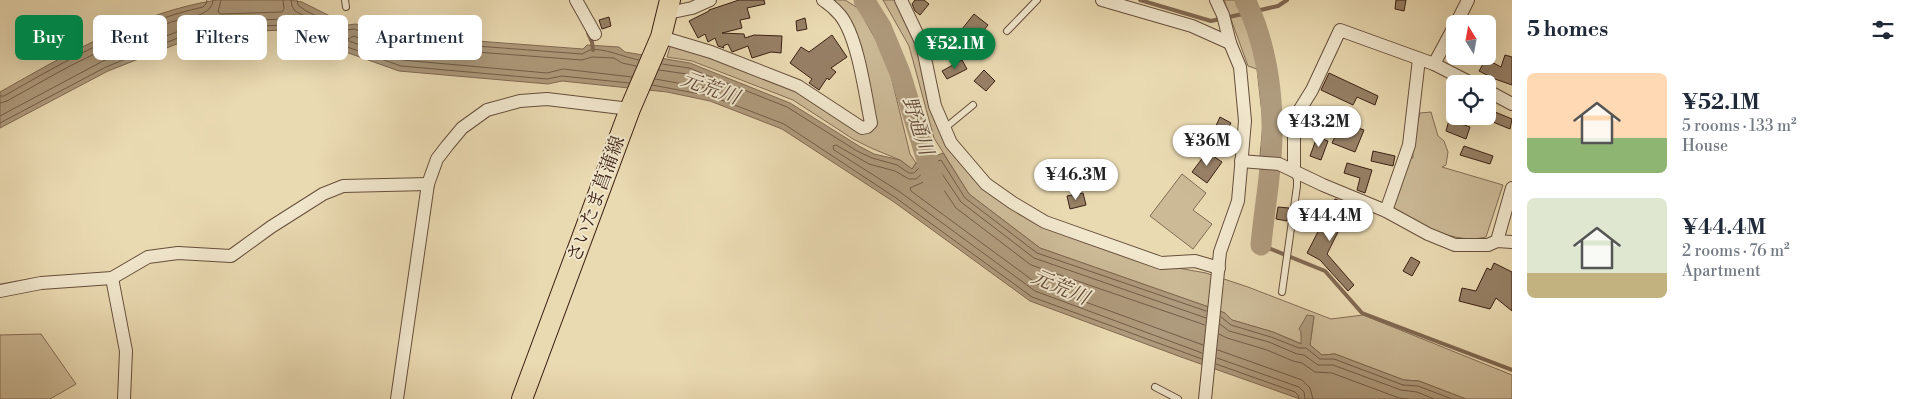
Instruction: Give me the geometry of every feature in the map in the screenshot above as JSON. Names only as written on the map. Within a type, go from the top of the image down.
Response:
[{"type":"main road","name":"さいたま菖蒲線","points":[[522,399],[631,106],[660,40],[669,6]]},
{"type":"street","points":[[576,0],[595,34]]},
{"type":"street","points":[[669,6],[692,8],[710,0]]},
{"type":"street","points":[[660,40],[711,52],[798,86],[862,128],[867,127],[871,123],[848,27],[840,16],[822,0]]},
{"type":"street","points":[[901,0],[922,44],[935,106],[944,128],[951,143],[986,184],[1045,222],[1161,263],[1194,261],[1218,272]]},
{"type":"street","points":[[1102,0],[1192,26],[1230,43]]},
{"type":"street","points":[[1206,399],[1218,272],[1224,238],[1238,201],[1245,121],[1244,92],[1240,67],[1230,43],[1223,15],[1216,0]]},
{"type":"street","points":[[1460,15],[1468,0]]},
{"type":"street","points":[[1294,172],[1294,119],[1312,90],[1340,30],[1419,58],[1455,75]]},
{"type":"street","points":[[1434,64],[1446,41]]},
{"type":"street","points":[[1386,211],[1409,145],[1419,58]]},
{"type":"street","points":[[1496,95],[1512,104]]},
{"type":"street","points":[[397,399],[428,184],[436,159],[462,128],[486,110],[520,101],[547,98],[631,106]]},
{"type":"street","points":[[1241,162],[1279,164],[1386,211],[1428,234],[1455,245],[1488,245],[1496,241],[1512,242]]},
{"type":"street","points":[[0,291],[41,283],[112,278],[148,258],[178,253],[231,256],[323,194],[343,186],[428,184]]},
{"type":"street","points":[[1496,241],[1512,188]]},
{"type":"street","points":[[112,278],[126,351],[124,399]]},
{"type":"lane","points":[[1007,31],[1037,0]]},
{"type":"lane","points":[[944,128],[973,105]]},
{"type":"lane","points":[[1282,292],[1297,186],[1294,172]]},
{"type":"lane","points":[[1155,387],[1178,399]]},
{"type":"shaded area","points":[[830,0],[845,0],[858,8],[876,40],[891,76],[910,154],[916,163],[912,169],[900,160],[853,139],[793,100],[692,61],[667,57],[671,44],[698,52],[793,88],[870,128],[855,38]]},
{"type":"shaded area","points":[[883,0],[896,0],[919,45],[946,142],[1041,223],[1178,268],[1206,273],[1331,319],[1363,315],[1512,375],[1512,399],[1466,399],[1419,381],[1404,380],[1335,354],[1322,355],[1310,345],[1314,317],[1301,332],[1302,344],[1273,332],[1232,320],[1225,313],[1040,248],[969,194],[934,138],[909,46]]},
{"type":"shaded area","points":[[1224,0],[1239,0],[1253,38],[1265,98],[1265,156],[1260,156],[1263,123],[1257,69],[1248,66]]},
{"type":"shaded area","points":[[1431,112],[1438,136],[1444,141],[1448,152],[1446,165],[1442,167],[1503,185],[1486,237],[1474,239],[1450,236],[1426,227],[1393,210],[1409,157],[1413,158],[1412,142],[1420,113]]},
{"type":"shaded area","points":[[1182,174],[1206,193],[1193,210],[1212,224],[1193,249],[1150,216]]},
{"type":"shaded area","points":[[41,334],[76,384],[50,399],[0,399],[0,335]]},
{"type":"water","points":[[217,0],[290,0],[302,2],[328,15],[277,15],[277,30],[267,31],[267,15],[177,15],[177,44],[167,48],[167,15],[157,15]]},
{"type":"water","points":[[348,25],[358,25],[358,56],[348,53]]},
{"type":"water","name":"元荒川","points":[[482,41],[583,49],[587,45],[619,47],[625,52],[690,63],[790,103],[859,146],[874,154],[900,160],[912,169],[916,163],[943,153],[969,194],[1040,248],[1225,313],[1232,320],[1273,332],[1301,344],[1301,332],[1299,329],[1307,315],[1314,316],[1310,345],[1322,355],[1335,354],[1404,380],[1419,381],[1466,399],[1300,399],[1030,301],[894,202],[782,129],[710,101],[667,92],[562,81],[548,84],[399,71],[368,60],[482,60]]},
{"type":"water","points":[[93,42],[93,60],[136,60],[108,71],[0,128],[0,92],[57,60],[83,60],[83,46]]},
{"type":"building","points":[[739,0],[764,0],[765,4],[747,8],[750,18],[740,20],[742,28],[722,33],[744,34],[745,38],[754,35],[782,36],[781,53],[771,52],[752,58],[748,46],[732,52],[728,44],[723,46],[724,48],[718,46],[715,38],[708,42],[705,34],[698,38],[689,21],[709,10]]},
{"type":"building","points":[[915,0],[924,0],[929,4],[920,15],[915,11],[912,4]]},
{"type":"building","points":[[1396,0],[1406,0],[1404,11],[1395,9]]},
{"type":"building","points":[[974,14],[988,25],[971,46],[958,34]]},
{"type":"building","points":[[609,17],[611,26],[602,29],[599,20]]},
{"type":"building","points":[[805,18],[807,29],[797,31],[796,21]]},
{"type":"building","points":[[832,35],[847,57],[831,68],[836,72],[829,80],[827,78],[819,90],[809,83],[812,79],[790,63],[801,47],[809,52]]},
{"type":"building","points":[[1505,55],[1512,57],[1512,85],[1496,79],[1496,75],[1487,75],[1479,71],[1482,65],[1496,64],[1501,67]]},
{"type":"building","points":[[962,60],[967,69],[947,79],[942,71]]},
{"type":"building","points":[[984,70],[995,81],[986,91],[974,81]]},
{"type":"building","points":[[1329,73],[1378,96],[1375,105],[1357,97],[1353,105],[1321,90]]},
{"type":"building","points":[[1496,112],[1512,119],[1510,129],[1496,123]]},
{"type":"building","points":[[1220,117],[1231,123],[1215,151],[1207,146],[1210,141],[1206,139],[1212,127],[1215,128]]},
{"type":"building","points":[[1350,125],[1364,130],[1355,152],[1332,143],[1338,130],[1346,133]]},
{"type":"building","points":[[1448,125],[1470,127],[1466,139],[1446,131]]},
{"type":"building","points":[[1317,137],[1328,141],[1321,160],[1310,156]]},
{"type":"building","points":[[1464,146],[1493,156],[1490,164],[1460,155]]},
{"type":"building","points":[[1373,151],[1395,156],[1393,166],[1371,161]]},
{"type":"building","points":[[1207,152],[1222,162],[1207,183],[1192,172]]},
{"type":"building","points":[[1347,163],[1372,170],[1365,193],[1357,190],[1360,178],[1344,173]]},
{"type":"building","points":[[1083,193],[1086,205],[1070,209],[1067,196]]},
{"type":"building","points":[[1335,199],[1348,204],[1338,224],[1341,226],[1327,254],[1354,285],[1348,291],[1320,260],[1307,253]]},
{"type":"building","points":[[1278,207],[1289,208],[1287,221],[1276,219]]},
{"type":"building","points":[[1411,257],[1420,262],[1412,276],[1403,271]]},
{"type":"building","points":[[1494,263],[1512,272],[1512,311],[1496,298],[1490,309],[1459,301],[1462,288],[1476,291],[1487,268],[1491,270]]},
{"type":"waterway","name":"野通川","points":[[864,0],[881,27],[900,73],[935,186]]},
{"type":"waterway","points":[[1140,0],[1211,21],[1278,6],[1287,0]]},
{"type":"waterway","points":[[1245,0],[1263,48],[1271,101],[1271,162],[1261,245]]},
{"type":"waterway","points":[[588,33],[593,50]]},
{"type":"waterway","points":[[1261,245],[1325,271],[1362,313],[1512,370]]}]
